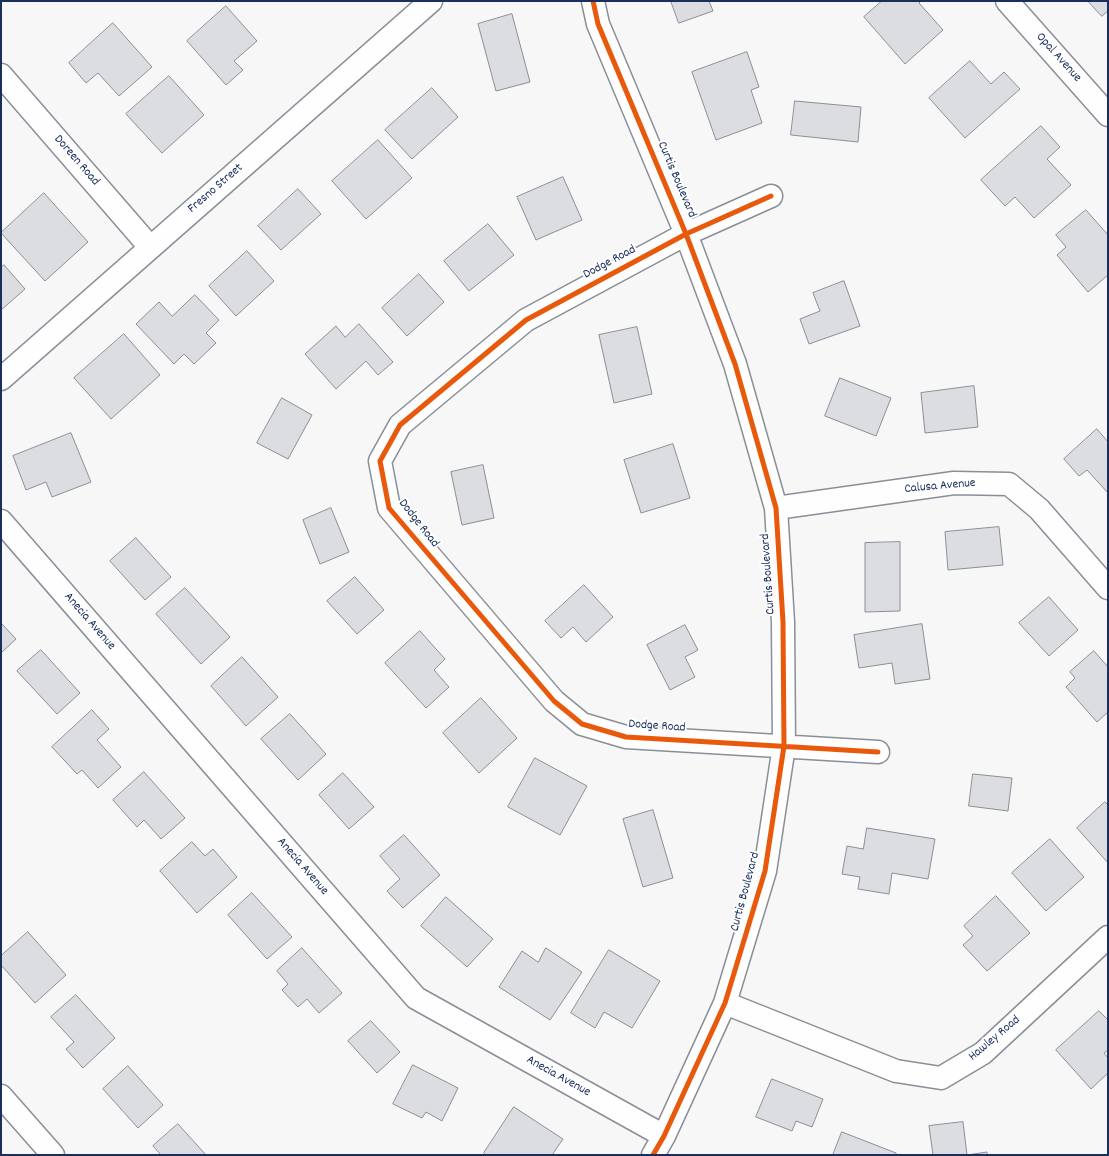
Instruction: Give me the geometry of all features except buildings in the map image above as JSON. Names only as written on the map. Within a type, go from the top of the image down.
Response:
[{"type":"street","name":"Fresno Street","points":[[1,379],[431,1]]},
{"type":"street","name":"Curtis Boulevard","points":[[593,1],[598,24],[686,234],[735,364],[776,508],[783,622],[784,746],[766,871],[724,1003],[664,1136],[653,1155]]},
{"type":"street","name":"Opal Avenue","points":[[1008,1],[1108,115]]},
{"type":"street","name":"Doreen Road","points":[[1,75],[150,247]]},
{"type":"street","name":"Dodge Road","points":[[771,196],[686,234],[526,320],[400,425],[380,461],[389,508],[554,701],[582,724],[626,737],[878,752]]},
{"type":"street","name":"Calusa Avenue","points":[[776,508],[954,483],[1009,484],[1039,509],[1108,588]]},
{"type":"street","name":"Anecia Avenue","points":[[1,521],[416,998],[664,1136]]},
{"type":"street","name":"Hawley Road","points":[[724,1003],[896,1071],[941,1078],[983,1053],[1108,937]]},
{"type":"street","points":[[1,1096],[53,1155]]},
{"type":"cycle path","points":[[593,1],[598,24],[686,234],[735,364],[776,508],[783,622],[784,746],[765,871],[725,1003],[664,1136],[653,1155]]},
{"type":"cycle path","points":[[771,196],[686,234],[526,320],[400,425],[380,461],[389,508],[554,701],[582,724],[626,737],[878,752]]}]
